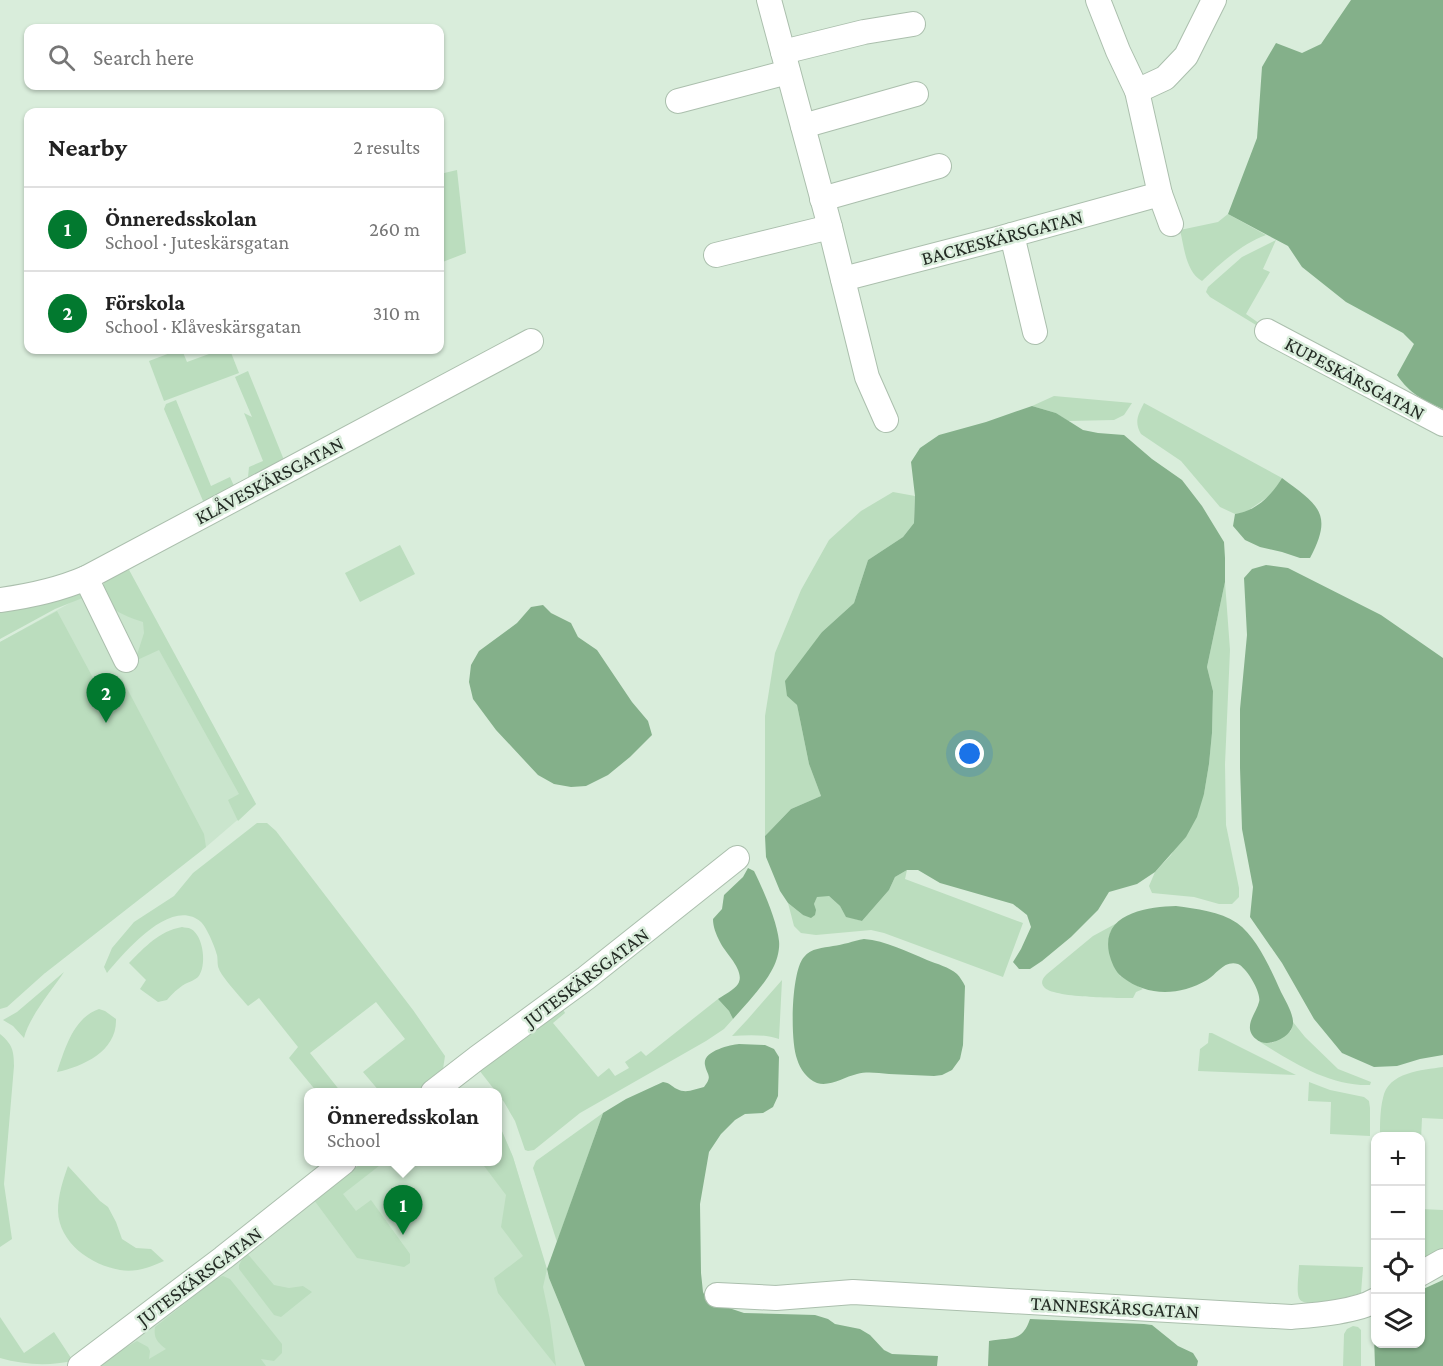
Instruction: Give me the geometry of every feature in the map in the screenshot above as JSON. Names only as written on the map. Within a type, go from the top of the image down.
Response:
[{"type":"street","points":[[769,0],[830,227],[867,377],[886,420]]},
{"type":"street","points":[[1098,0],[1137,91],[1160,194],[1171,224]]},
{"type":"street","points":[[1137,91],[1165,78],[1185,56],[1214,0]]},
{"type":"street","points":[[678,100],[864,32],[913,24]]},
{"type":"street","points":[[803,126],[916,94]]},
{"type":"street","points":[[822,199],[939,166]]},
{"type":"street","name":"BACKESKÄRSGATAN","points":[[843,279],[1160,194]]},
{"type":"street","points":[[716,255],[830,227]]},
{"type":"street","points":[[1012,235],[1035,332]]},
{"type":"street","name":"KUPESKÄRSGATAN","points":[[1267,331],[1443,424]]},
{"type":"street","name":"KLÅVESKÄRSGATAN","points":[[0,600],[46,592],[86,578],[531,341]]},
{"type":"street","points":[[86,578],[126,660]]},
{"type":"street","name":"JUTESKÄRSGATAN","points":[[438,1088],[586,978],[737,858]]},
{"type":"street","name":"JUTESKÄRSGATAN","points":[[81,1366],[223,1258],[338,1166]]},
{"type":"street","points":[[1425,1271],[1443,1261]]},
{"type":"street","name":"TANNESKÄRSGATAN","points":[[717,1295],[776,1298],[853,1292],[1291,1317],[1354,1309],[1371,1303]]},
{"type":"shaded area","points":[[457,170],[466,253],[444,261],[444,173]]},
{"type":"shaded area","points":[[1228,214],[1266,235],[1240,249],[1202,281],[1192,272],[1184,251],[1180,230],[1218,222]]},
{"type":"shaded area","points":[[1276,240],[1263,269],[1270,272],[1246,314],[1263,326],[1256,325],[1210,297],[1206,292],[1208,287],[1242,257]]},
{"type":"shaded area","points":[[167,354],[184,354],[187,362],[209,354],[232,354],[239,373],[164,401],[149,361]]},
{"type":"shaded area","points":[[248,371],[286,465],[251,482],[248,477],[249,467],[263,461],[244,413],[252,417],[235,377]]},
{"type":"shaded area","points":[[1054,396],[1132,403],[1124,415],[1114,420],[1068,421],[1056,413],[1032,406]]},
{"type":"shaded area","points":[[176,400],[211,486],[230,477],[234,486],[206,508],[164,409],[166,404]]},
{"type":"shaded area","points":[[1144,403],[1282,478],[1272,494],[1246,512],[1235,514],[1220,507],[1181,461],[1141,434],[1138,418]]},
{"type":"shaded area","points":[[893,492],[915,496],[914,523],[903,537],[868,560],[854,603],[822,632],[787,696],[797,705],[809,764],[821,796],[791,809],[765,836],[765,716],[775,653],[801,590],[829,540],[861,511]]},
{"type":"shaded area","points":[[400,545],[415,574],[360,602],[345,573]]},
{"type":"shaded area","points":[[129,570],[256,804],[206,847],[45,973],[0,916],[0,642]]},
{"type":"shaded area","points":[[129,570],[256,804],[238,821],[228,800],[239,794],[159,650],[135,661],[144,633],[143,622],[118,612],[108,604],[105,598],[104,582],[119,572]]},
{"type":"shaded area","points":[[1225,582],[1230,650],[1225,764],[1226,825],[1239,888],[1239,897],[1232,904],[1152,893],[1149,886],[1155,872],[1171,855],[1204,794],[1212,733],[1213,691],[1207,667]]},
{"type":"shaded area","points":[[81,593],[85,597],[55,609],[0,639],[0,611]]},
{"type":"shaded area","points":[[57,611],[99,689],[122,679],[204,834],[206,847],[45,973],[7,1007],[0,1009],[0,642]]},
{"type":"shaded area","points":[[257,823],[267,823],[276,831],[413,1010],[445,1056],[443,1069],[423,1088],[377,1088],[363,1072],[405,1039],[376,1002],[310,1053],[338,1088],[314,1088],[289,1058],[298,1047],[259,998],[248,1006],[232,987],[219,969],[216,952],[206,929],[201,922],[189,916],[176,916],[149,930],[107,973],[104,967],[112,948],[134,922],[174,896],[193,873]]},
{"type":"shaded area","points":[[907,870],[905,879],[1023,923],[1003,977],[884,933],[871,930],[816,935],[801,933],[794,926],[788,903],[803,915],[814,904],[817,896],[829,896],[840,906],[846,916],[862,921],[889,890],[895,877]]},
{"type":"shaded area","points":[[1117,923],[1110,933],[1120,976],[1143,989],[1136,992],[1133,998],[1072,995],[1050,991],[1044,987],[1042,980],[1047,974],[1093,936]]},
{"type":"shaded area","points":[[182,927],[191,929],[199,938],[203,952],[203,966],[197,978],[185,984],[167,1000],[158,1002],[140,989],[146,980],[129,963],[159,936]]},
{"type":"shaded area","points":[[64,972],[36,1013],[24,1038],[13,1026],[3,1020],[17,1012]]},
{"type":"shaded area","points":[[782,980],[779,1039],[750,1035],[732,1036],[747,1020]]},
{"type":"shaded area","points":[[718,999],[733,1019],[724,1029],[706,1041],[580,1113],[534,1150],[525,1150],[515,1121],[502,1099],[502,1088],[493,1088],[479,1070],[563,1009],[565,1013],[553,1023],[598,1077],[609,1068],[615,1076],[629,1068],[625,1062],[641,1051],[646,1056]]},
{"type":"shaded area","points":[[99,1009],[116,1019],[111,1040],[105,1048],[88,1061],[57,1072],[76,1027],[90,1013]]},
{"type":"shaded area","points":[[1293,1022],[1338,1069],[1371,1082],[1370,1085],[1340,1082],[1312,1072],[1260,1042],[1272,1043],[1291,1031]]},
{"type":"shaded area","points":[[1209,1033],[1296,1075],[1198,1071],[1200,1049],[1208,1043]]},
{"type":"shaded area","points":[[0,1034],[12,1048],[14,1066],[4,1184],[12,1239],[0,1247]]},
{"type":"shaded area","points":[[1443,1067],[1443,1119],[1422,1118],[1421,1132],[1380,1132],[1381,1112],[1386,1089],[1399,1078],[1425,1069]]},
{"type":"shaded area","points":[[1309,1082],[1330,1090],[1364,1097],[1369,1101],[1370,1136],[1330,1134],[1331,1102],[1308,1101]]},
{"type":"shaded area","points":[[603,1113],[557,1242],[533,1168],[536,1161]]},
{"type":"shaded area","points":[[502,1131],[513,1157],[549,1278],[585,1366],[98,1366],[358,1166],[502,1166]]},
{"type":"shaded area","points":[[502,1131],[513,1157],[547,1269],[543,1287],[556,1366],[498,1293],[494,1278],[523,1256],[501,1227],[506,1195],[484,1166],[502,1166]]},
{"type":"shaded area","points":[[68,1166],[108,1207],[122,1239],[136,1248],[151,1249],[164,1261],[143,1269],[126,1271],[98,1263],[78,1251],[64,1233],[58,1211],[60,1193]]},
{"type":"shaded area","points":[[358,1166],[379,1166],[343,1194],[356,1211],[371,1200],[410,1254],[410,1263],[404,1267],[357,1258],[314,1200]]},
{"type":"shaded area","points":[[1425,1209],[1443,1210],[1443,1254],[1425,1260]]},
{"type":"shaded area","points":[[246,1252],[274,1285],[289,1288],[303,1286],[312,1292],[281,1317],[274,1315],[239,1269]]},
{"type":"shaded area","points":[[1299,1265],[1363,1267],[1361,1293],[1328,1302],[1303,1302],[1299,1298],[1298,1291]]},
{"type":"shaded area","points":[[223,1276],[230,1279],[282,1344],[282,1353],[274,1361],[261,1359],[266,1366],[98,1366],[137,1341],[148,1347],[149,1359],[166,1349],[156,1338],[155,1327],[217,1278]]},
{"type":"shaded area","points":[[0,1317],[24,1353],[54,1332],[73,1361],[36,1364],[0,1358]]},
{"type":"shaded area","points":[[1353,1326],[1361,1330],[1361,1366],[1343,1366],[1344,1334]]},
{"type":"green space","points":[[1351,0],[1443,0],[1443,409],[1417,396],[1397,375],[1414,344],[1403,333],[1346,302],[1302,267],[1288,246],[1228,214],[1257,138],[1262,67],[1276,43],[1302,53],[1321,44]]},
{"type":"green space","points":[[1032,406],[1056,413],[1083,430],[1124,435],[1182,480],[1202,506],[1224,542],[1225,582],[1207,667],[1213,691],[1212,733],[1204,794],[1197,817],[1186,837],[1155,872],[1137,884],[1109,892],[1098,910],[1071,937],[1030,969],[1019,969],[1013,962],[1031,927],[1027,915],[1013,904],[940,883],[918,870],[907,870],[895,877],[889,890],[862,921],[846,917],[840,906],[829,896],[817,897],[814,904],[815,915],[811,918],[803,915],[788,903],[780,891],[766,857],[765,836],[791,809],[821,796],[809,764],[797,705],[787,696],[785,681],[822,632],[854,603],[868,560],[903,537],[914,523],[915,496],[911,462],[920,448],[939,435]]},
{"type":"green space","points":[[1282,478],[1313,503],[1318,511],[1321,530],[1310,558],[1300,558],[1260,547],[1245,540],[1233,526],[1235,514],[1250,510],[1262,502]]},
{"type":"green space","points":[[1266,565],[1288,568],[1381,615],[1443,658],[1443,1055],[1397,1066],[1374,1067],[1342,1053],[1314,1019],[1282,963],[1250,917],[1253,887],[1242,829],[1240,768],[1240,709],[1247,635],[1244,578],[1252,569]]},
{"type":"green space","points":[[543,605],[551,613],[571,623],[578,637],[597,650],[632,702],[648,721],[652,735],[608,775],[586,786],[571,787],[554,784],[538,775],[496,730],[473,699],[469,682],[471,665],[479,651],[517,623],[531,607]]},
{"type":"green space","points":[[748,868],[754,871],[769,905],[776,924],[779,948],[776,962],[769,975],[733,1019],[718,999],[738,984],[739,974],[719,939],[713,919],[722,909],[724,895],[743,877]]},
{"type":"green space","points":[[1176,906],[1223,916],[1237,923],[1251,937],[1268,964],[1291,1013],[1293,1025],[1287,1035],[1266,1043],[1258,1040],[1252,1034],[1250,1025],[1259,1002],[1258,993],[1253,981],[1238,964],[1229,964],[1207,980],[1175,991],[1153,991],[1142,988],[1120,975],[1109,953],[1108,940],[1112,929],[1119,921],[1140,911]]},
{"type":"green space","points":[[864,939],[888,944],[957,974],[965,986],[963,1045],[960,1059],[952,1070],[934,1076],[873,1072],[852,1075],[832,1083],[822,1084],[810,1079],[802,1070],[798,1063],[793,1037],[794,991],[800,965],[804,957],[814,950]]},
{"type":"green space","points":[[739,1044],[765,1045],[774,1049],[779,1057],[778,1096],[773,1107],[763,1113],[745,1114],[735,1120],[721,1134],[709,1152],[700,1204],[701,1273],[703,1292],[707,1300],[744,1313],[815,1315],[835,1324],[860,1329],[892,1354],[938,1356],[937,1366],[585,1366],[547,1269],[603,1113],[626,1099],[663,1082],[684,1091],[704,1087],[709,1078],[705,1065],[708,1056],[712,1052]]},
{"type":"green space","points":[[1443,1280],[1443,1366],[1375,1366],[1374,1348],[1425,1348],[1425,1288]]},
{"type":"green space","points":[[1030,1319],[1152,1325],[1178,1346],[1193,1353],[1198,1361],[1197,1366],[988,1366],[989,1341],[1014,1338],[1023,1332]]},
{"type":"place","name":"Förskola","points":[[106,723]]},
{"type":"place","name":"Önneredsskolan","points":[[403,1235]]}]
